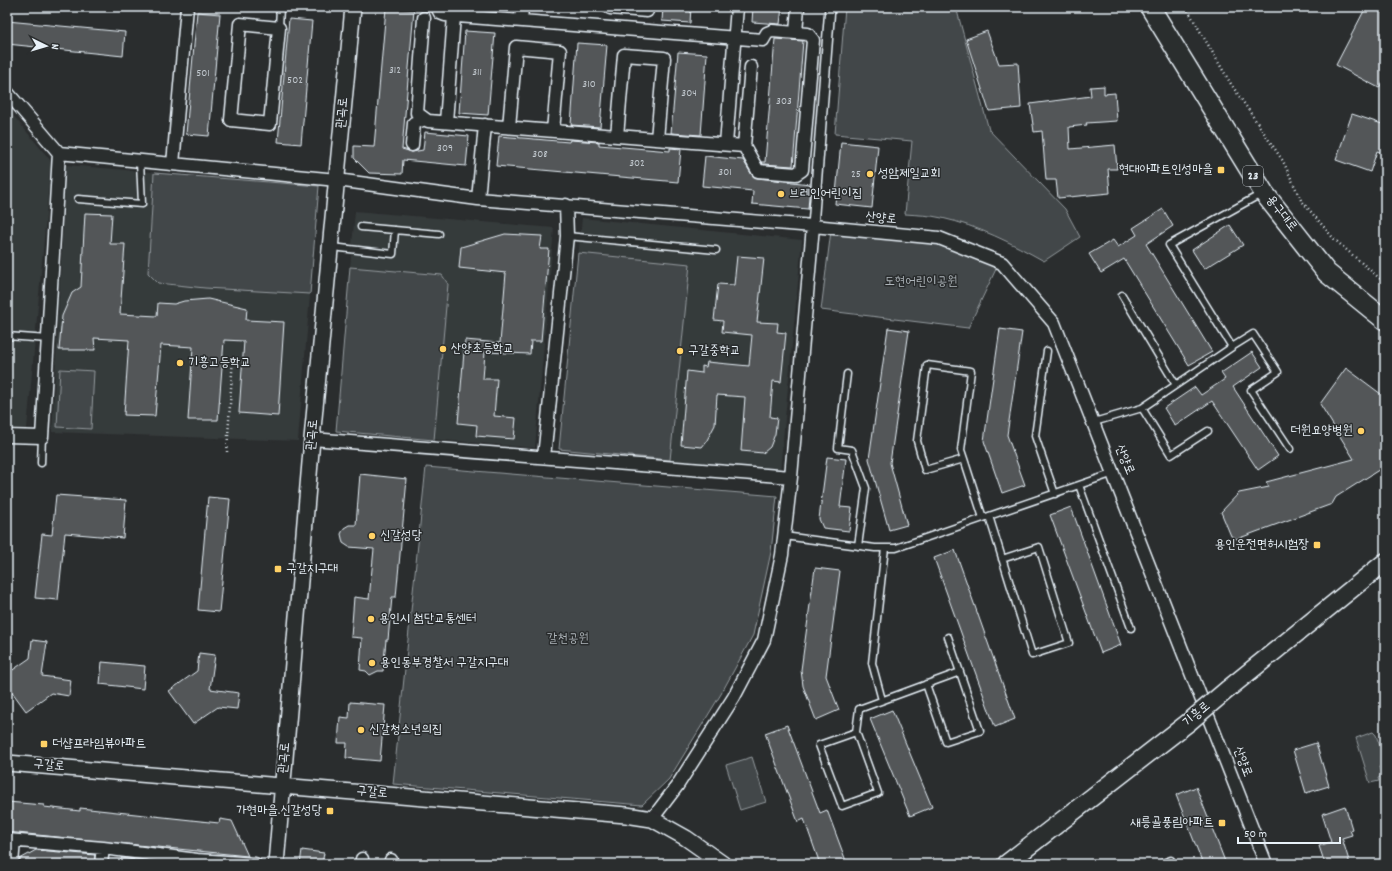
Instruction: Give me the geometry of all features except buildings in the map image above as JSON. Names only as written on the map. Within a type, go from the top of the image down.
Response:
[{"type":"main road","name":"용구대로","points":[[1150,7],[1264,193],[1327,273],[1385,320]]},
{"type":"main road","name":"기흥로","points":[[1006,864],[1188,722],[1385,562]]},
{"type":"street","points":[[173,164],[187,7]]},
{"type":"street","name":"관곡로","points":[[276,864],[312,439],[332,247],[353,7]]},
{"type":"street","points":[[437,7],[440,13],[454,16],[735,38],[763,40],[767,33],[772,31],[808,34],[813,40],[802,170],[796,174],[758,171],[744,146],[751,67]]},
{"type":"street","points":[[521,21],[522,7]]},
{"type":"street","points":[[608,28],[610,8],[647,11],[647,7]]},
{"type":"street","points":[[726,144],[737,7]]},
{"type":"street","points":[[796,33],[798,7]]},
{"type":"street","points":[[652,819],[677,786],[734,697],[764,640],[782,555],[791,477],[830,7]]},
{"type":"street","points":[[446,122],[454,16]]},
{"type":"street","points":[[424,18],[416,113],[425,119],[446,122],[744,146]]},
{"type":"street","points":[[240,24],[279,28],[270,124],[231,120],[240,24]]},
{"type":"street","points":[[509,127],[516,47],[560,51],[553,131]]},
{"type":"street","points":[[617,136],[624,55],[664,58],[658,139]]},
{"type":"street","points":[[7,92],[59,153],[42,437],[7,436]]},
{"type":"street","points":[[412,145],[414,123],[425,119]]},
{"type":"street","points":[[478,199],[485,125]]},
{"type":"street","name":"산양로","points":[[59,153],[337,180],[478,199],[566,205],[939,238],[1002,263],[1054,322],[1266,864]]},
{"type":"street","points":[[544,458],[567,236],[566,205]]},
{"type":"street","points":[[312,439],[791,477]]},
{"type":"street","name":"구갈로","points":[[7,763],[283,785],[652,819],[686,838],[724,864]]},
{"type":"street","points":[[12,864],[11,840],[103,848],[197,862],[255,864]]},
{"type":"street","points":[[101,864],[103,848]]},
{"type":"lane","points":[[279,28],[280,7]]},
{"type":"lane","points":[[78,199],[142,204],[140,161]]},
{"type":"lane","points":[[1232,347],[1169,245],[1264,193]]},
{"type":"lane","points":[[361,227],[438,234]]},
{"type":"lane","points":[[332,247],[393,254],[395,230]]},
{"type":"lane","points":[[567,236],[716,250]]},
{"type":"lane","points":[[1122,295],[1176,385]]},
{"type":"lane","points":[[1094,422],[1142,408],[1253,334],[1278,372],[1251,390],[1290,449]]},
{"type":"lane","points":[[7,336],[48,339]]},
{"type":"lane","points":[[1047,351],[1035,436],[1055,494]]},
{"type":"lane","points":[[964,459],[925,470],[917,441],[927,365],[972,371],[961,450],[1002,559],[1032,654],[1069,643],[1039,547],[1002,559]]},
{"type":"lane","points":[[847,374],[838,448],[852,450],[866,488],[858,546]]},
{"type":"lane","points":[[1142,408],[1171,455],[1208,432]]},
{"type":"lane","points":[[41,463],[42,437]]},
{"type":"lane","points":[[784,536],[858,546],[896,548],[1114,473]]},
{"type":"lane","points":[[1079,485],[1131,628]]},
{"type":"lane","points":[[882,700],[872,664],[885,548]]},
{"type":"lane","points":[[926,684],[946,742],[980,731],[948,637]]},
{"type":"lane","points":[[856,732],[819,745],[842,806],[878,793],[856,732],[859,709],[960,672]]},
{"type":"lane","points":[[1160,864],[1171,860],[1172,864]]},
{"type":"path","points":[[1186,7],[1231,84],[1284,161],[1301,200],[1334,239],[1385,283]]},
{"type":"path","points":[[227,452],[233,357]]},
{"type":"shaded area","points":[[7,108],[51,161],[27,429],[7,428]]},
{"type":"shaded area","name":"기흥고등학교","points":[[66,165],[319,186],[298,441],[52,432]]},
{"type":"shaded area","name":"산양초등학교","points":[[355,211],[554,228],[535,448],[336,431]]},
{"type":"shaded area","name":"구갈중학교","points":[[582,218],[802,240],[780,471],[559,449]]},
{"type":"green space","points":[[845,7],[956,7],[989,130],[1065,209],[1080,237],[1044,261],[982,230],[937,217],[905,214],[912,141],[835,134]]},
{"type":"green space","points":[[154,173],[319,186],[310,294],[205,288],[158,283],[148,273]]},
{"type":"green space","name":"도현어린이공원","points":[[831,231],[940,244],[997,267],[968,328],[821,310]]},
{"type":"green space","points":[[578,253],[690,264],[670,460],[559,449]]},
{"type":"green space","points":[[350,267],[442,275],[448,284],[434,440],[336,431]]},
{"type":"green space","points":[[60,369],[94,371],[91,429],[57,427]]},
{"type":"green space","name":"갈천공원","points":[[426,467],[777,496],[771,552],[753,635],[721,694],[669,779],[642,805],[393,784]]},
{"type":"green space","points":[[1373,732],[1376,735],[1383,760],[1379,767],[1382,776],[1378,778],[1379,781],[1370,783],[1356,738]]},
{"type":"green space","points":[[752,757],[766,802],[740,810],[726,765]]},
{"type":"place","name":"현대아파트인성마을","points":[[1221,170]]},
{"type":"place","name":"성암제일교회","points":[[870,174]]},
{"type":"place","name":"브레인어린이집","points":[[781,194]]},
{"type":"place","name":"산양초등학교","points":[[443,349]]},
{"type":"place","name":"구갈중학교","points":[[680,351]]},
{"type":"place","name":"기흥고등학교","points":[[180,363]]},
{"type":"place","name":"더원요양병원","points":[[1361,431]]},
{"type":"place","name":"신갈성당","points":[[372,536]]},
{"type":"place","name":"용인운전면허시험장","points":[[1317,545]]},
{"type":"place","name":"구갈지구대","points":[[278,569]]},
{"type":"place","name":"용인시 첨단교통센터","points":[[371,619]]},
{"type":"place","name":"용인동부경찰서 구갈지구대","points":[[372,663]]},
{"type":"place","name":"신갈청소년의집","points":[[361,730]]},
{"type":"place","name":"더샵프라임뷰아파트","points":[[44,744]]},
{"type":"place","name":"가현마을.신갈성당","points":[[330,811]]},
{"type":"place","name":"새릉골풍림아파트","points":[[1222,823]]}]
